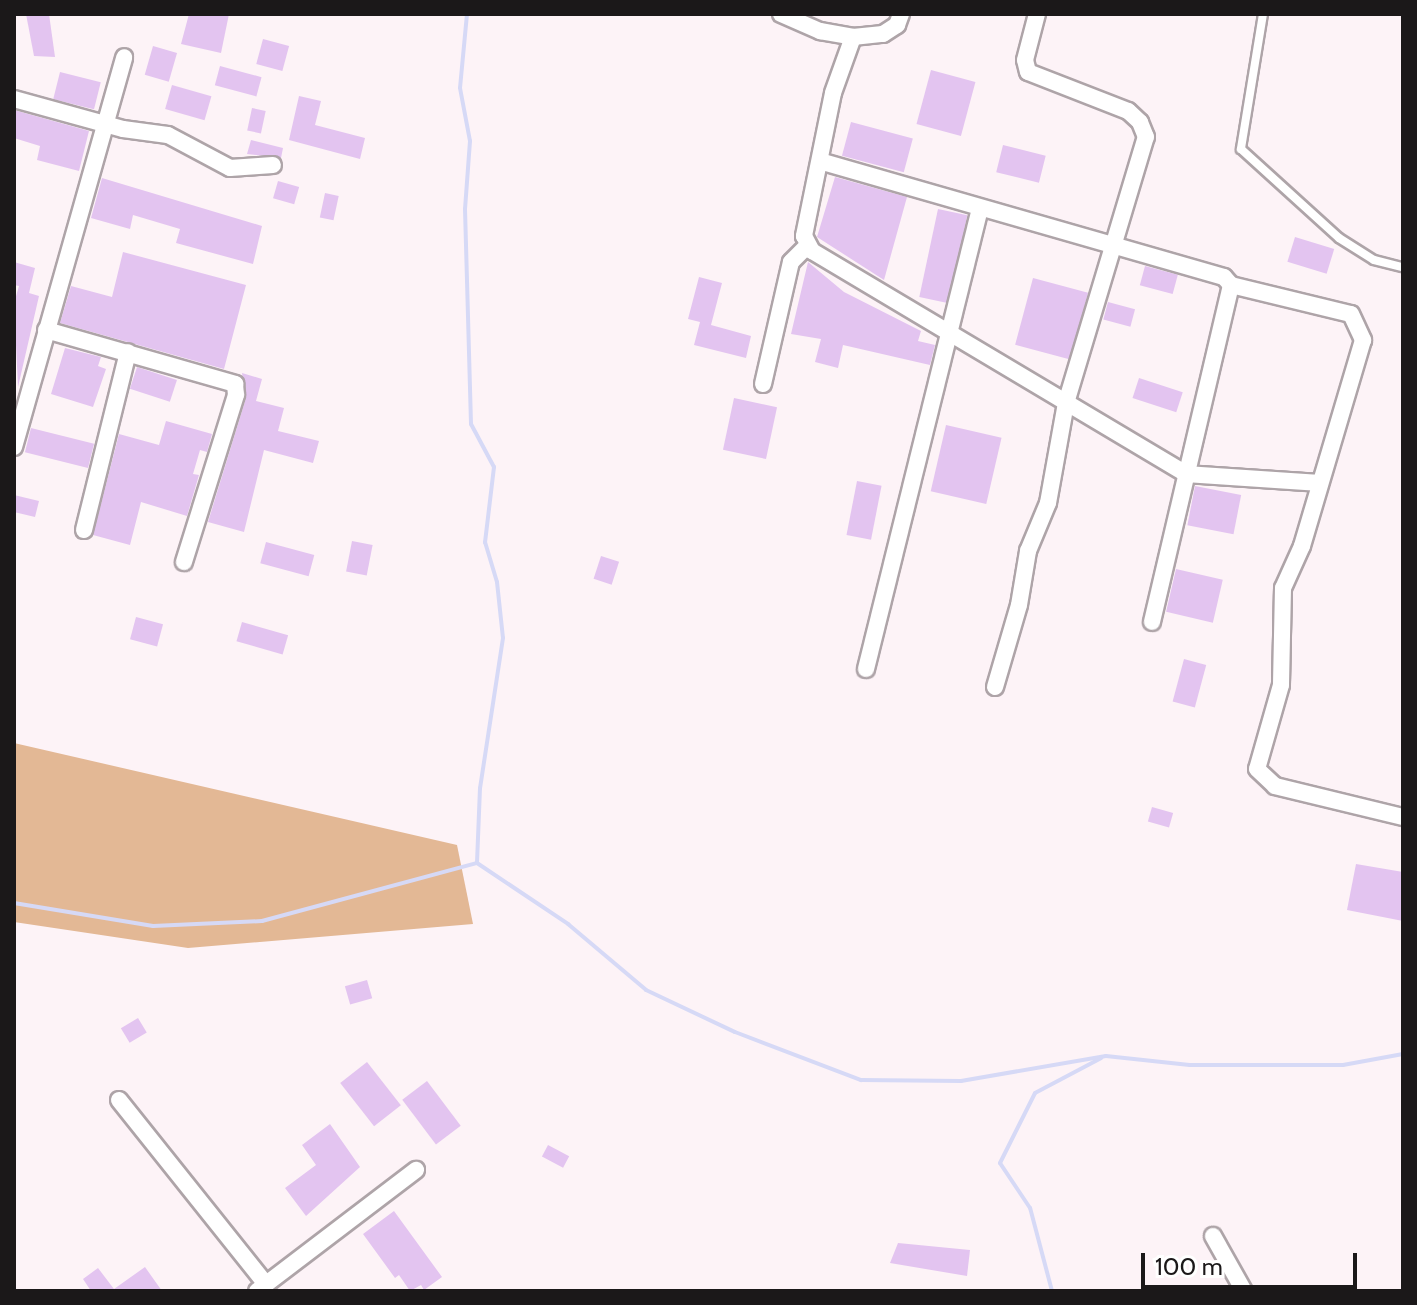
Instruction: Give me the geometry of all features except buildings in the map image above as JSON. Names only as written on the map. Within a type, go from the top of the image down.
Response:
[{"type":"street","points":[[781,14],[820,31],[853,37],[883,34],[897,25],[901,14]]},
{"type":"street","points":[[995,687],[1019,605],[1028,551],[1048,503],[1066,403],[1146,137],[1140,122],[1128,111],[1028,72],[1025,60],[1037,14]]},
{"type":"street","points":[[853,37],[833,93],[823,162],[804,236],[807,246],[1186,474],[1320,483]]},
{"type":"street","points":[[14,447],[124,57]]},
{"type":"street","points":[[14,99],[181,140],[230,168],[273,165]]},
{"type":"street","points":[[823,162],[980,210],[1224,277],[1231,285],[1351,314],[1360,328],[1360,356],[1283,588],[1281,685],[1257,769],[1275,786],[1403,817]]},
{"type":"street","points":[[866,669],[980,210]]},
{"type":"street","points":[[763,384],[791,262],[807,246]]},
{"type":"street","points":[[1152,622],[1231,285]]},
{"type":"street","points":[[46,330],[235,384],[236,395],[184,562]]},
{"type":"street","points":[[84,530],[128,352]]},
{"type":"street","points":[[119,1100],[261,1287],[416,1170]]},
{"type":"street","points":[[1213,1236],[1244,1291]]},
{"type":"lane","points":[[1263,14],[1241,149],[1339,238],[1374,260],[1403,267]]},
{"type":"shaded area","points":[[14,743],[457,845],[473,924],[188,948],[14,922]]},
{"type":"waterway","points":[[467,14],[460,88],[470,141],[465,209],[471,424],[494,467],[485,542],[497,582],[503,638],[480,788],[477,863]]},
{"type":"waterway","points":[[14,903],[153,926],[262,921],[477,863],[568,924],[646,990],[735,1032],[861,1080],[961,1081],[1106,1056],[1190,1065],[1343,1065],[1403,1054]]},
{"type":"waterway","points":[[1052,1291],[1030,1208],[1000,1163],[1035,1093],[1101,1058]]}]
